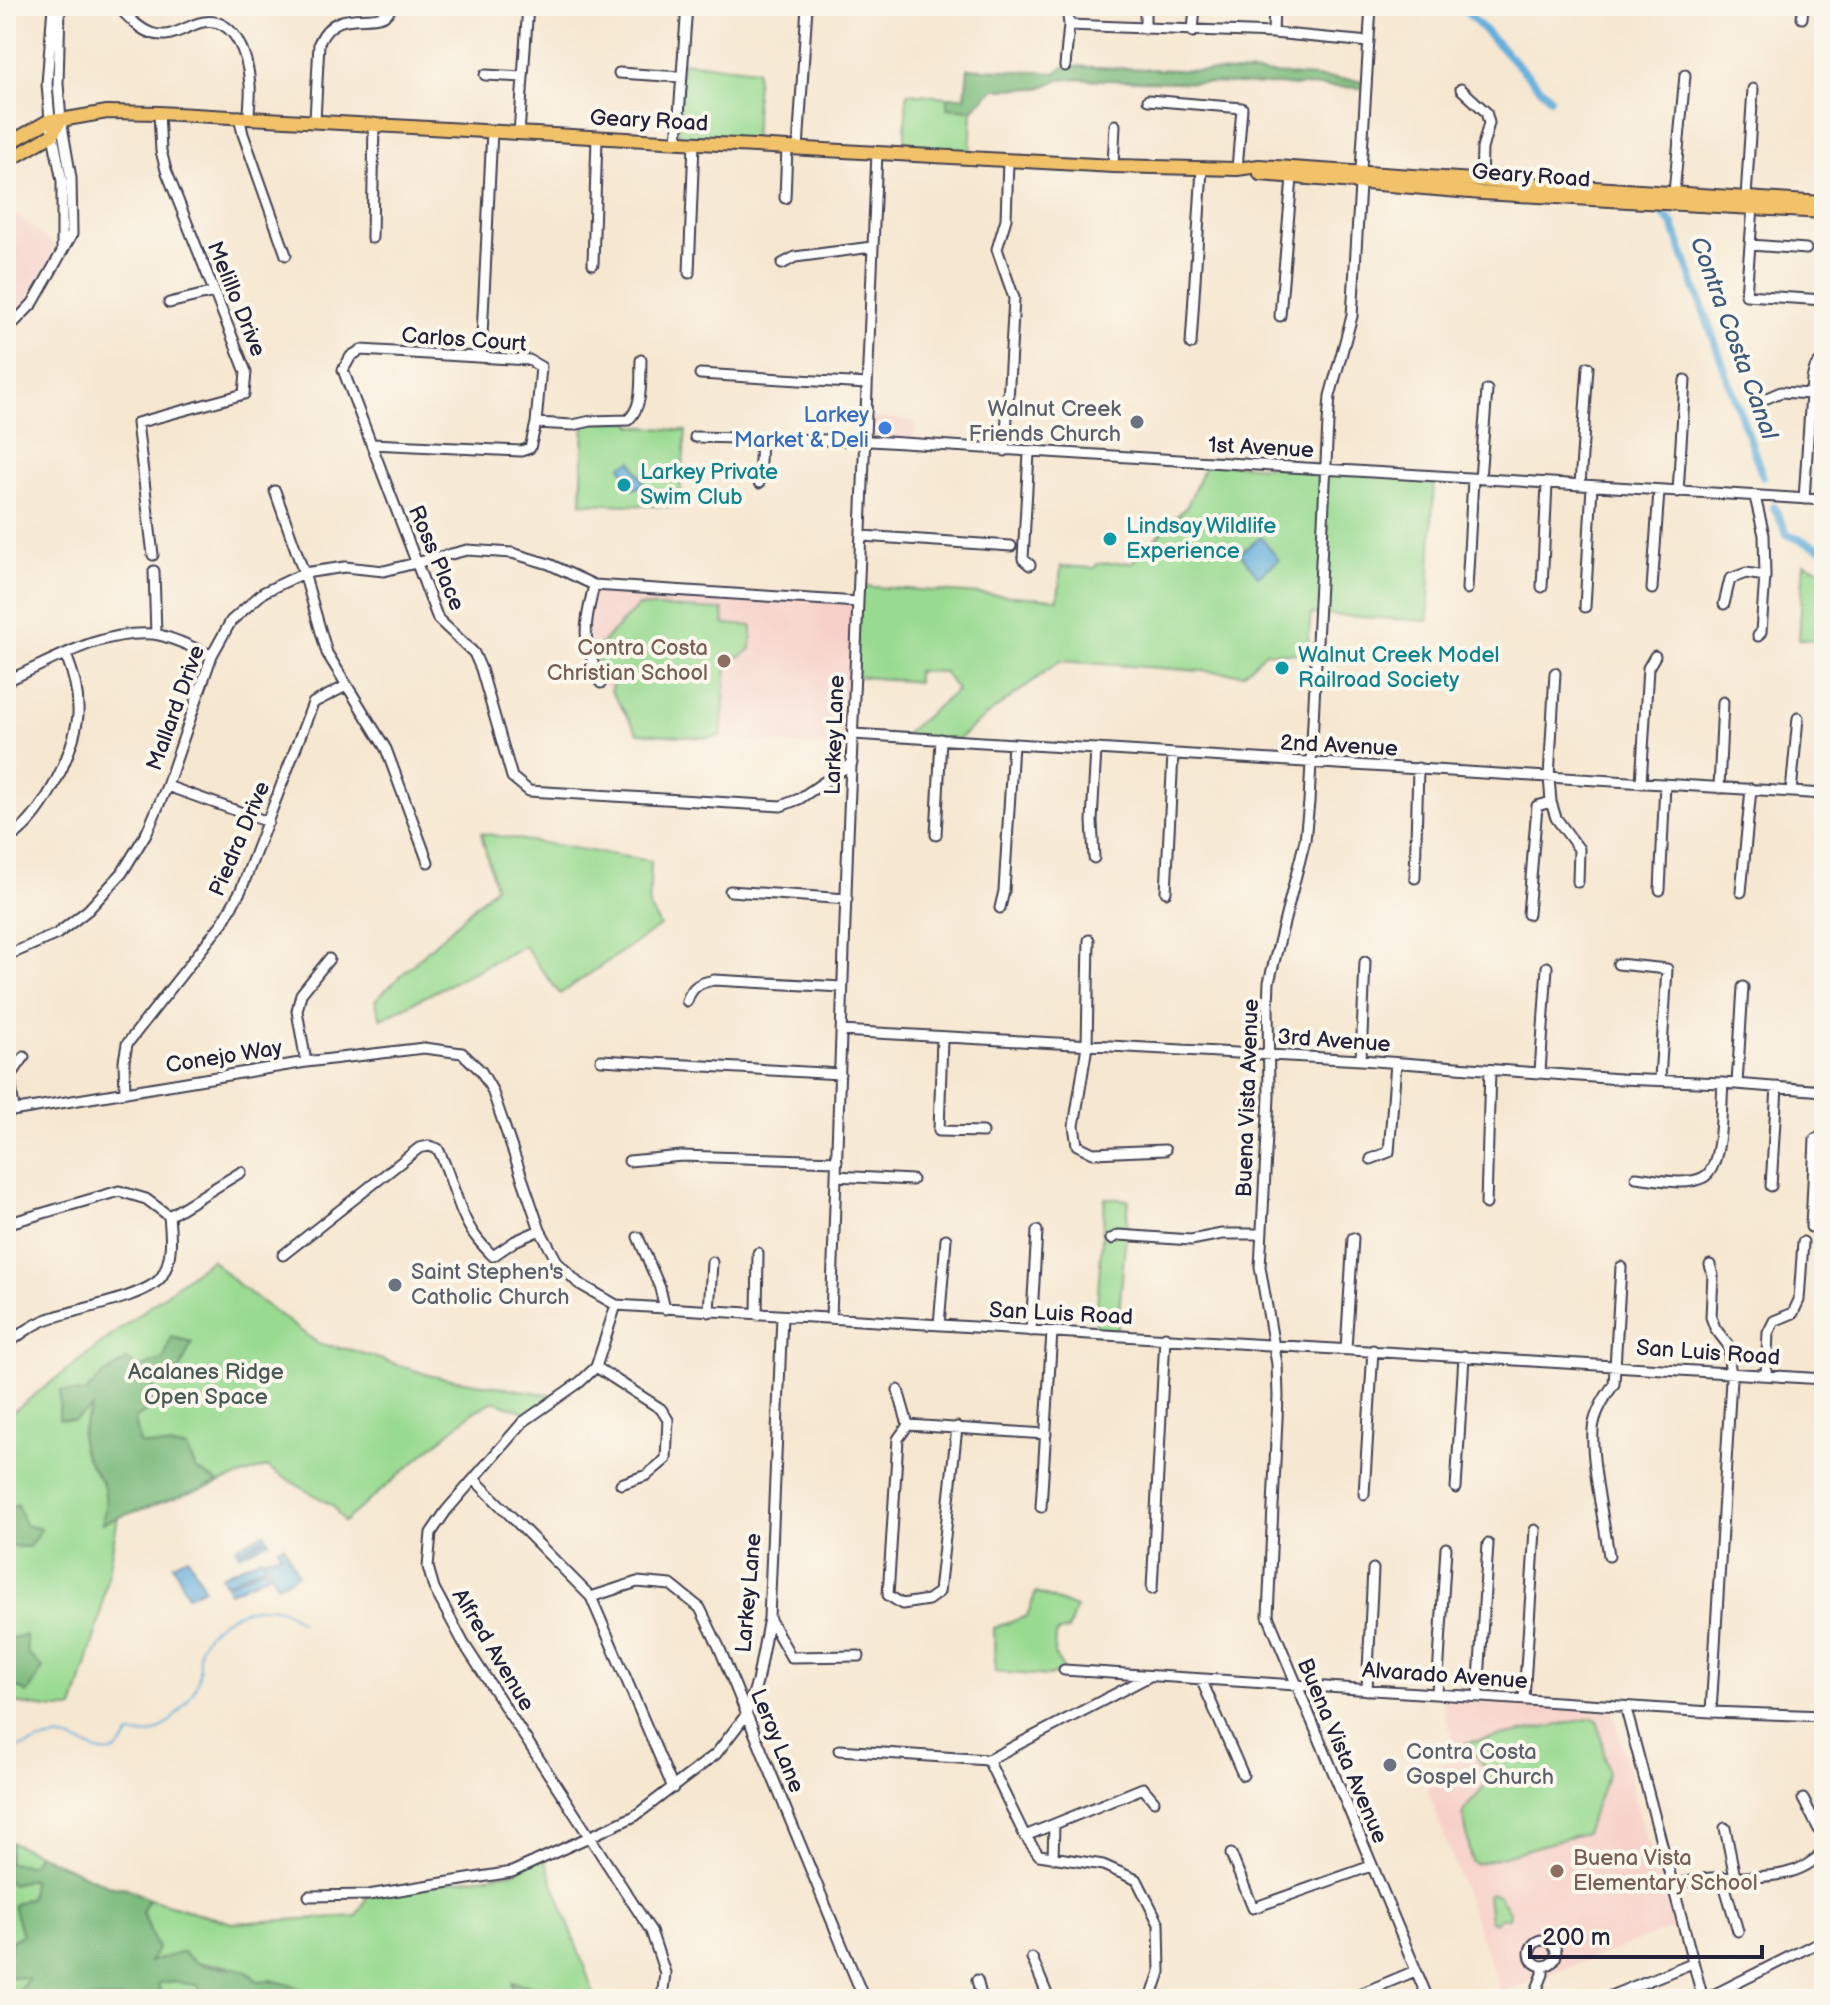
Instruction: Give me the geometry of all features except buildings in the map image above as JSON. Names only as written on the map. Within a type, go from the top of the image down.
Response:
[{"type":"main road","name":"Geary Road","points":[[6,145],[55,120],[107,112],[159,113],[1113,166],[1202,169],[1259,166],[1624,202],[1824,203]]},
{"type":"main road","points":[[6,162],[52,135],[55,120]]},
{"type":"main road","name":"Geary Road","points":[[1237,169],[1292,178],[1481,180],[1674,193],[1824,212]]},
{"type":"street","points":[[6,331],[33,303],[72,234],[71,178],[47,84],[53,6]]},
{"type":"street","points":[[55,120],[60,6]]},
{"type":"street","points":[[117,6],[149,33],[168,35],[208,22],[229,28],[237,39],[251,87],[243,134],[286,255]]},
{"type":"street","points":[[315,120],[319,43],[323,34],[341,19],[356,16],[382,18],[389,14],[392,6]]},
{"type":"street","points":[[519,134],[528,6]]},
{"type":"street","points":[[677,142],[687,6]]},
{"type":"street","points":[[785,198],[807,6]]},
{"type":"street","points":[[1065,66],[1069,25],[1067,6]]},
{"type":"street","points":[[1145,6],[1145,29]]},
{"type":"street","points":[[1193,32],[1195,6]]},
{"type":"street","points":[[1273,33],[1274,6]]},
{"type":"street","name":"Buena Vista Avenue","points":[[1371,6],[1352,316],[1330,396],[1305,840],[1269,982],[1270,1055],[1260,1267],[1277,1364],[1278,1397],[1268,1616],[1428,1999]]},
{"type":"street","points":[[1802,18],[1803,6]]},
{"type":"street","points":[[1069,25],[1273,33],[1369,42]]},
{"type":"street","points":[[619,73],[681,77]]},
{"type":"street","points":[[485,75],[523,77]]},
{"type":"street","points":[[1674,193],[1685,75]]},
{"type":"street","points":[[1461,89],[1486,112],[1489,123],[1482,149],[1481,180]]},
{"type":"street","points":[[1753,89],[1746,295],[1824,300]]},
{"type":"street","points":[[1148,100],[1242,108],[1237,169]]},
{"type":"street","name":"Melillo Drive","points":[[153,555],[137,423],[244,394],[246,372],[166,170],[161,151],[159,113]]},
{"type":"street","points":[[372,238],[374,123]]},
{"type":"street","points":[[1113,166],[1115,125]]},
{"type":"street","points":[[481,356],[492,131]]},
{"type":"street","points":[[52,135],[62,181],[62,250]]},
{"type":"street","points":[[593,264],[597,138]]},
{"type":"street","points":[[689,273],[694,143]]},
{"type":"street","name":"Larkey Lane","points":[[831,1318],[877,153]]},
{"type":"street","points":[[1005,451],[1014,298],[997,249],[1006,219],[1008,160]]},
{"type":"street","points":[[1191,344],[1202,169]]},
{"type":"street","points":[[1280,316],[1292,178]]},
{"type":"street","points":[[1750,245],[1806,249]]},
{"type":"street","points":[[782,264],[795,257],[872,247]]},
{"type":"street","points":[[169,303],[214,292]]},
{"type":"street","name":"Carlos Court","points":[[343,370],[351,356],[361,350],[529,360],[541,367],[536,423]]},
{"type":"street","points":[[1804,499],[1810,394],[1815,368],[1824,357]]},
{"type":"street","points":[[372,444],[521,451],[532,446],[536,423],[573,425],[628,420],[636,412],[638,404],[641,360]]},
{"type":"street","points":[[1580,485],[1588,367]]},
{"type":"street","name":"Ross Place","points":[[343,370],[438,619],[474,653],[512,777],[529,791],[781,806],[799,799],[852,763]]},
{"type":"street","points":[[700,374],[867,384]]},
{"type":"street","points":[[1678,492],[1685,380]]},
{"type":"street","points":[[1467,589],[1487,390]]},
{"type":"street","points":[[1767,398],[1781,392],[1810,394]]},
{"type":"street","name":"1st Avenue","points":[[695,437],[864,442],[1824,500]]},
{"type":"street","points":[[759,483],[761,438]]},
{"type":"street","points":[[1029,453],[1023,559],[1030,565]]},
{"type":"street","points":[[1542,587],[1547,484]]},
{"type":"street","points":[[1585,607],[1592,486]]},
{"type":"street","points":[[275,491],[304,573],[327,653],[386,749],[428,862]]},
{"type":"street","points":[[1652,589],[1659,491]]},
{"type":"street","points":[[1755,497],[1764,535],[1765,576],[1761,632],[1758,636]]},
{"type":"street","points":[[862,536],[1011,546]]},
{"type":"street","name":"Mallard Drive","points":[[6,956],[57,934],[88,910],[122,873],[147,832],[167,786],[212,655],[231,621],[264,592],[304,573],[345,567],[384,571],[467,550],[512,553],[549,564],[594,585],[858,602]]},
{"type":"street","points":[[154,571],[156,634]]},
{"type":"street","points":[[1724,604],[1730,579],[1746,573],[1765,576]]},
{"type":"street","points":[[594,585],[584,631],[586,647],[601,683]]},
{"type":"street","points":[[6,681],[95,640],[156,634],[212,655]]},
{"type":"street","points":[[6,840],[30,821],[49,795],[65,760],[78,717],[77,683],[66,655]]},
{"type":"street","points":[[1641,783],[1648,668],[1655,656]]},
{"type":"street","points":[[1555,673],[1549,777],[1551,802],[1556,818],[1579,849],[1578,882]]},
{"type":"street","name":"Piedra Drive","points":[[125,1092],[127,1044],[223,922],[241,890],[313,703],[346,686]]},
{"type":"street","points":[[1719,788],[1723,702]]},
{"type":"street","points":[[1791,792],[1798,718]]},
{"type":"street","name":"2nd Avenue","points":[[853,734],[1824,794]]},
{"type":"street","points":[[936,835],[941,739]]},
{"type":"street","points":[[1000,908],[1004,891],[1013,744]]},
{"type":"street","points":[[1094,858],[1092,821],[1096,749]]},
{"type":"street","points":[[1166,892],[1173,754]]},
{"type":"street","points":[[1415,878],[1418,768]]},
{"type":"street","points":[[1660,890],[1665,784]]},
{"type":"street","points":[[167,786],[268,822]]},
{"type":"street","points":[[1741,892],[1751,789]]},
{"type":"street","points":[[1528,914],[1537,806],[1551,802]]},
{"type":"street","points":[[730,891],[847,899]]},
{"type":"street","points":[[1089,940],[1087,1046],[1074,1126],[1077,1145],[1093,1153],[1165,1150]]},
{"type":"street","points":[[306,1062],[297,1011],[301,994],[329,959]]},
{"type":"street","points":[[1361,1060],[1365,962]]},
{"type":"street","points":[[1618,964],[1667,969],[1660,1079]]},
{"type":"street","points":[[1540,1072],[1547,967]]},
{"type":"street","points":[[687,1001],[691,990],[700,983],[714,980],[842,987]]},
{"type":"street","points":[[1737,1084],[1743,987]]},
{"type":"street","name":"3rd Avenue","points":[[841,1031],[1361,1060],[1824,1091]]},
{"type":"street","points":[[942,1038],[939,1131],[983,1132]]},
{"type":"street","name":"Conejo Way","points":[[10,1111],[306,1062],[424,1048],[449,1050]]},
{"type":"street","name":"San Luis Road","points":[[449,1050],[462,1053],[481,1071],[492,1090],[540,1230],[558,1263],[578,1283],[616,1305],[1824,1379]]},
{"type":"street","points":[[10,1111],[10,1077],[24,1057]]},
{"type":"street","points":[[601,1060],[840,1074]]},
{"type":"street","points":[[1371,1159],[1389,1152],[1396,1063]]},
{"type":"street","points":[[1486,1204],[1490,1070]]},
{"type":"street","points":[[1636,1177],[1681,1182],[1702,1179],[1711,1171],[1717,1158],[1723,1083]]},
{"type":"street","points":[[1771,1186],[1777,1087]]},
{"type":"street","points":[[1811,1227],[1815,1139],[1824,1136]]},
{"type":"street","points":[[283,1255],[419,1148],[429,1146],[438,1149],[475,1237],[493,1256],[515,1241],[540,1230]]},
{"type":"street","points":[[629,1161],[682,1156],[837,1161]]},
{"type":"street","points":[[169,1216],[241,1172]]},
{"type":"street","points":[[836,1176],[912,1180]]},
{"type":"street","points":[[6,1224],[119,1191],[146,1199],[169,1216],[171,1245],[169,1260],[160,1280],[140,1292],[47,1319],[6,1345]]},
{"type":"street","points":[[1031,1331],[1037,1231]]},
{"type":"street","points":[[1111,1239],[1119,1235],[1191,1240],[1222,1234],[1261,1234]]},
{"type":"street","points":[[638,1237],[660,1288],[665,1309]]},
{"type":"street","points":[[1346,1349],[1353,1238]]},
{"type":"street","points":[[939,1325],[946,1239]]},
{"type":"street","points":[[1766,1375],[1768,1333],[1774,1321],[1793,1313],[1799,1300],[1803,1242]]},
{"type":"street","points":[[757,1315],[758,1253]]},
{"type":"street","points":[[709,1312],[712,1262]]},
{"type":"street","points":[[1710,1265],[1713,1275],[1711,1317],[1728,1345],[1731,1373],[1711,1712]]},
{"type":"street","points":[[1609,1556],[1593,1445],[1594,1424],[1614,1384],[1621,1267]]},
{"type":"street","points":[[616,1305],[596,1367],[653,1403],[668,1420],[666,1459],[647,1475],[621,1484]]},
{"type":"street","name":"Larkey Lane","points":[[309,1896],[368,1895],[512,1872],[635,1816],[716,1754],[746,1715],[757,1682],[769,1618],[782,1316]]},
{"type":"street","points":[[1041,1507],[1052,1332]]},
{"type":"street","points":[[1152,1589],[1165,1337]]},
{"type":"street","points":[[1364,1494],[1373,1350]]},
{"type":"street","points":[[1456,1488],[1464,1356]]},
{"type":"street","name":"Alfred Avenue","points":[[596,1367],[523,1422],[446,1511],[431,1533],[428,1567],[434,1588],[464,1644],[651,1931],[665,1973],[662,1999]]},
{"type":"street","points":[[898,1390],[908,1425]]},
{"type":"street","points":[[908,1425],[1046,1434]]},
{"type":"street","points":[[908,1425],[898,1439],[888,1595],[902,1604],[928,1600],[939,1592],[957,1427]]},
{"type":"street","points":[[474,1479],[591,1597],[673,1788]]},
{"type":"street","points":[[1524,1699],[1535,1530]]},
{"type":"street","points":[[1478,1695],[1488,1544]]},
{"type":"street","points":[[1437,1693],[1446,1548]]},
{"type":"street","points":[[1367,1690],[1373,1569]]},
{"type":"street","name":"Leroy Lane","points":[[591,1597],[637,1582],[671,1585],[700,1608],[864,1999]]},
{"type":"street","points":[[769,1618],[791,1657],[859,1656]]},
{"type":"street","name":"Alvarado Avenue","points":[[1064,1670],[1711,1712],[1824,1716]]},
{"type":"street","points":[[839,1750],[988,1760],[1148,1677]]},
{"type":"street","points":[[1201,1679],[1243,1775]]},
{"type":"street","points":[[1627,1713],[1704,1999],[1819,1942]]},
{"type":"street","points":[[988,1760],[1025,1836],[1039,1855],[1103,1865],[1137,1880],[1159,1924],[1160,1972],[1151,1999]]},
{"type":"street","points":[[1025,1836],[1143,1788],[1154,1801]]},
{"type":"street","points":[[1803,1799],[1824,1839]]},
{"type":"street","points":[[1053,1858],[1054,1825]]},
{"type":"street","points":[[1725,1828],[1735,1877]]},
{"type":"street","points":[[1673,1885],[1722,1877],[1770,1877],[1797,1870],[1824,1851]]},
{"type":"street","points":[[1231,1854],[1253,1908],[1371,1866]]},
{"type":"street","points":[[1722,1877],[1738,1931]]},
{"type":"street","points":[[1032,1958],[1049,1999]]},
{"type":"street","points":[[1603,1999],[1692,1963]]},
{"type":"street","points":[[1533,1999],[1543,1966]]},
{"type":"street","points":[[1348,1999],[1415,1971]]},
{"type":"street","points":[[977,1980],[982,1999]]},
{"type":"shaded area","points":[[6,207],[62,250],[33,303],[6,331]]},
{"type":"shaded area","points":[[865,418],[915,421],[915,444],[864,442]]},
{"type":"shaded area","name":"Contra Costa Christian School","points":[[594,585],[858,602],[852,748],[638,733],[611,691],[601,683],[585,621]]},
{"type":"shaded area","name":"Buena Vista Elementary School","points":[[1443,1700],[1609,1707],[1613,1712],[1646,1841],[1651,1845],[1673,1928],[1501,1993],[1422,1774],[1460,1755],[1445,1717]]},
{"type":"green space","points":[[682,62],[757,70],[754,147],[677,142]]},
{"type":"green space","points":[[1065,66],[1261,73],[1366,81],[1366,88],[1074,79],[1058,80],[1040,88],[994,89],[972,110],[947,108],[947,97],[965,97],[968,68],[1055,73]]},
{"type":"green space","points":[[907,93],[947,97],[947,108],[972,110],[970,158],[904,154]]},
{"type":"green space","points":[[628,420],[633,426],[686,431],[679,507],[581,503],[584,423]]},
{"type":"green space","points":[[1206,463],[1434,477],[1428,621],[1311,614],[1307,654],[1266,652],[1243,674],[1060,661],[958,739],[901,737],[957,690],[944,672],[917,671],[917,682],[855,676],[859,586],[1058,599],[1061,566],[1094,568],[1097,564],[1133,562],[1187,506]]},
{"type":"green space","points":[[1804,563],[1824,571],[1824,641],[1799,639]]},
{"type":"green space","points":[[638,606],[723,610],[724,624],[752,626],[751,649],[740,657],[728,656],[721,736],[638,733],[611,691],[613,678],[599,665],[593,652]]},
{"type":"green space","points":[[481,833],[651,861],[649,906],[660,926],[560,994],[524,946],[381,1019],[375,1000],[495,887]]},
{"type":"green space","points":[[1105,1198],[1129,1200],[1117,1335],[1095,1334]]},
{"type":"green space","name":"Acalanes Ridge Open Space","points":[[211,1259],[236,1283],[319,1344],[352,1350],[432,1376],[559,1396],[533,1415],[494,1401],[473,1412],[344,1522],[333,1506],[266,1467],[118,1517],[99,1622],[73,1709],[6,1702],[6,1682],[9,1685],[6,1417]]},
{"type":"green space","points":[[171,1337],[192,1342],[178,1375],[149,1382],[163,1400],[135,1419],[140,1444],[187,1448],[196,1469],[219,1483],[102,1523],[105,1493],[83,1450],[81,1438],[92,1408],[74,1420],[59,1419],[60,1391],[85,1393],[102,1376],[127,1360],[139,1368],[164,1359]]},
{"type":"green space","points":[[17,1504],[25,1525],[41,1529],[29,1547],[6,1546],[6,1511]]},
{"type":"green space","points":[[1036,1592],[1076,1608],[1068,1630],[1056,1633],[1055,1656],[1064,1670],[1049,1676],[995,1672],[994,1628],[1027,1616]]},
{"type":"green space","points":[[6,1598],[7,1639],[26,1635],[27,1653],[43,1668],[28,1693],[6,1682]]},
{"type":"green space","points":[[1593,1718],[1598,1721],[1608,1774],[1585,1833],[1476,1864],[1472,1862],[1463,1813],[1484,1787],[1488,1775],[1466,1743]]},
{"type":"green space","points":[[6,1840],[107,1885],[156,1945],[142,1911],[149,1899],[232,1923],[357,1916],[368,1895],[512,1872],[544,1857],[596,1999],[310,1999],[273,1980],[257,1981],[226,1965],[199,1963],[200,1999],[6,1999]]},
{"type":"green space","points":[[6,1840],[11,1842],[8,1863],[31,1865],[38,1854],[107,1885],[127,1888],[149,1899],[142,1912],[158,1949],[149,1962],[183,1952],[200,1964],[244,1970],[257,1981],[283,1983],[321,1999],[197,1999],[201,1992],[198,1985],[174,1982],[158,1983],[162,1999],[11,1999],[29,1978],[6,1976],[6,1952],[10,1952],[11,1941],[22,1935],[13,1905],[30,1897],[32,1879],[12,1884],[6,1879]]},
{"type":"green space","points":[[1487,1895],[1498,1895],[1510,1913],[1509,1918],[1490,1921]]},
{"type":"green space","points":[[512,1982],[542,1988],[555,1999],[524,1999],[513,1993]]},
{"type":"water","points":[[632,461],[644,484],[634,489],[621,466]]},
{"type":"water","points":[[1261,537],[1279,560],[1258,576],[1240,553]]},
{"type":"water","points":[[265,1533],[269,1541],[240,1555],[239,1552],[266,1538],[238,1551],[236,1547]]},
{"type":"water","points":[[284,1545],[298,1574],[277,1585],[264,1558],[280,1554],[278,1548]]},
{"type":"water","points":[[188,1557],[204,1588],[188,1596],[173,1564]]},
{"type":"water","points":[[261,1557],[265,1565],[225,1584],[221,1576]]},
{"type":"water","points":[[265,1567],[269,1574],[229,1593],[226,1585]]},
{"type":"waterway","name":"Contra Costa Canal","points":[[1461,6],[1550,98]]},
{"type":"waterway","name":"Contra Costa Canal","points":[[1664,215],[1673,225],[1763,477]]},
{"type":"waterway","name":"Contra Costa Canal","points":[[1774,507],[1787,534],[1824,550]]},
{"type":"waterway","points":[[6,1749],[63,1738],[100,1752],[115,1751],[130,1734],[157,1731],[180,1710],[197,1683],[201,1645],[224,1620],[246,1610],[269,1607],[283,1610],[301,1622]]},
{"type":"place","name":"Walnut Creek Friends Church","points":[[1137,422]]},
{"type":"place","name":"Larkey Market & Deli","points":[[885,428]]},
{"type":"place","name":"Larkey Private Swim Club","points":[[624,485]]},
{"type":"place","name":"Lindsay Wildlife Experience","points":[[1110,539]]},
{"type":"place","name":"Contra Costa Christian School","points":[[724,661]]},
{"type":"place","name":"Walnut Creek Model Railroad Society","points":[[1282,668]]},
{"type":"place","name":"Saint Stephen's Catholic Church","points":[[395,1285]]},
{"type":"place","name":"Contra Costa Gospel Church","points":[[1390,1765]]},
{"type":"place","name":"Buena Vista Elementary School","points":[[1557,1871]]}]
